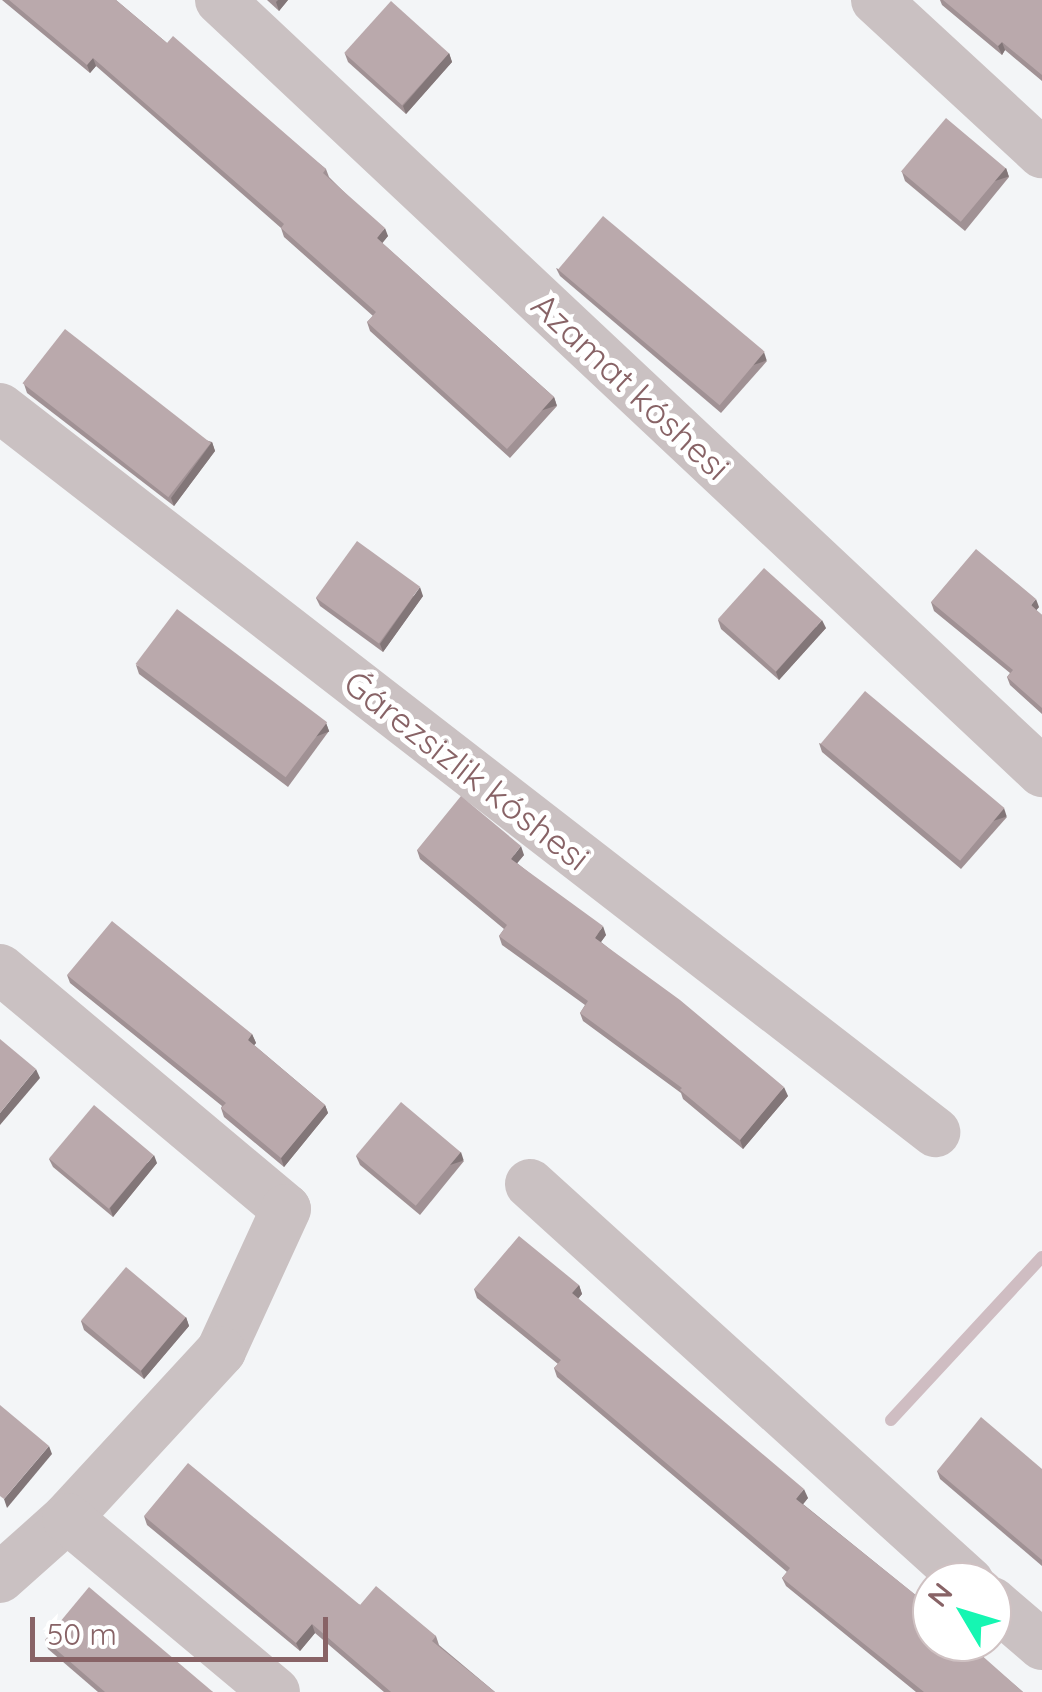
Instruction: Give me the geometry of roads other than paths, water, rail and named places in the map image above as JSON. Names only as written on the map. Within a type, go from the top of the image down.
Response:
[{"type":"street","name":"Azamat kóshesi","points":[[220,0],[1042,772]]},
{"type":"street","points":[[876,0],[1042,154]]},
{"type":"street","name":"Ǵárezsizlik kóshesi","points":[[0,408],[935,1132]]},
{"type":"street","points":[[0,969],[286,1209],[221,1351],[68,1518],[0,1578]]},
{"type":"street","points":[[530,1184],[947,1562]]},
{"type":"street","points":[[68,1518],[275,1692]]},
{"type":"street","points":[[1012,1620],[1042,1646]]},
{"type":"waterway","points":[[891,1420],[1042,1257]]}]
